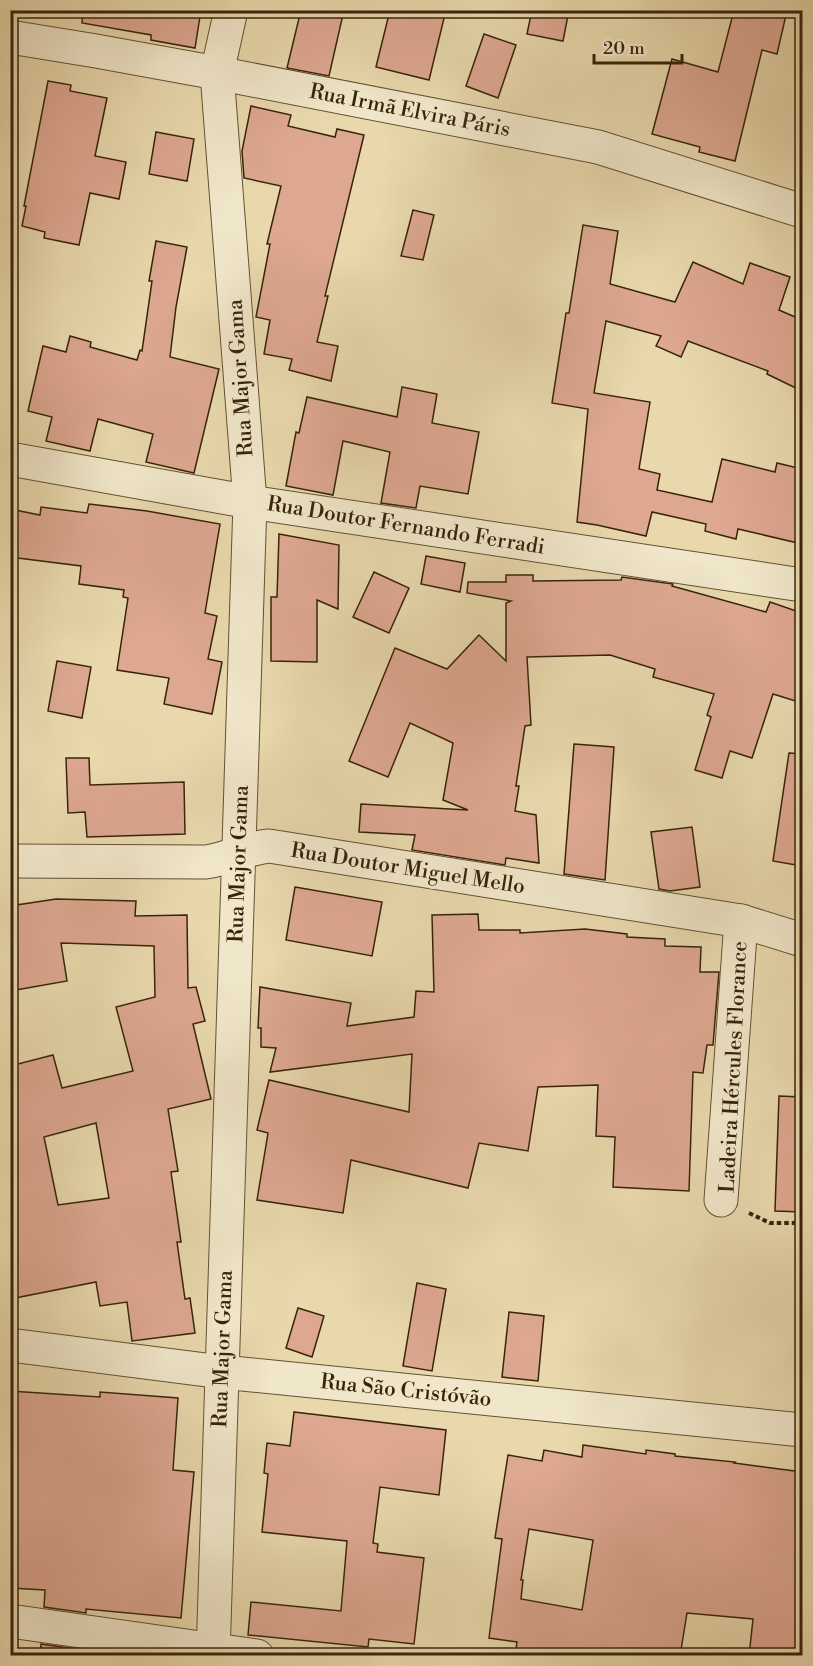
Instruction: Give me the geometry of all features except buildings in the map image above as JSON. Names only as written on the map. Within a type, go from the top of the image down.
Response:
[{"type":"street","name":"Rua Major Gama","points":[[213,1652],[250,502],[217,73],[231,10]]},
{"type":"street","name":"Rua Irmã Elvira Páris","points":[[10,37],[217,73],[598,147],[802,211]]},
{"type":"street","name":"Rua Doutor Fernando Ferradi","points":[[10,459],[250,502],[802,585]]},
{"type":"street","name":"Rua Doutor Miguel Mello","points":[[10,861],[206,862],[269,846],[741,921],[802,940]]},
{"type":"street","name":"Ladeira Hércules Florance","points":[[721,1200],[741,921]]},
{"type":"street","name":"Rua São Cristóvão","points":[[10,1345],[222,1372],[802,1430]]},
{"type":"street","points":[[10,1621],[213,1652],[257,1656]]},
{"type":"path","name":"Ladeira Hércules Florance","points":[[721,1200],[770,1223],[802,1223]]}]
